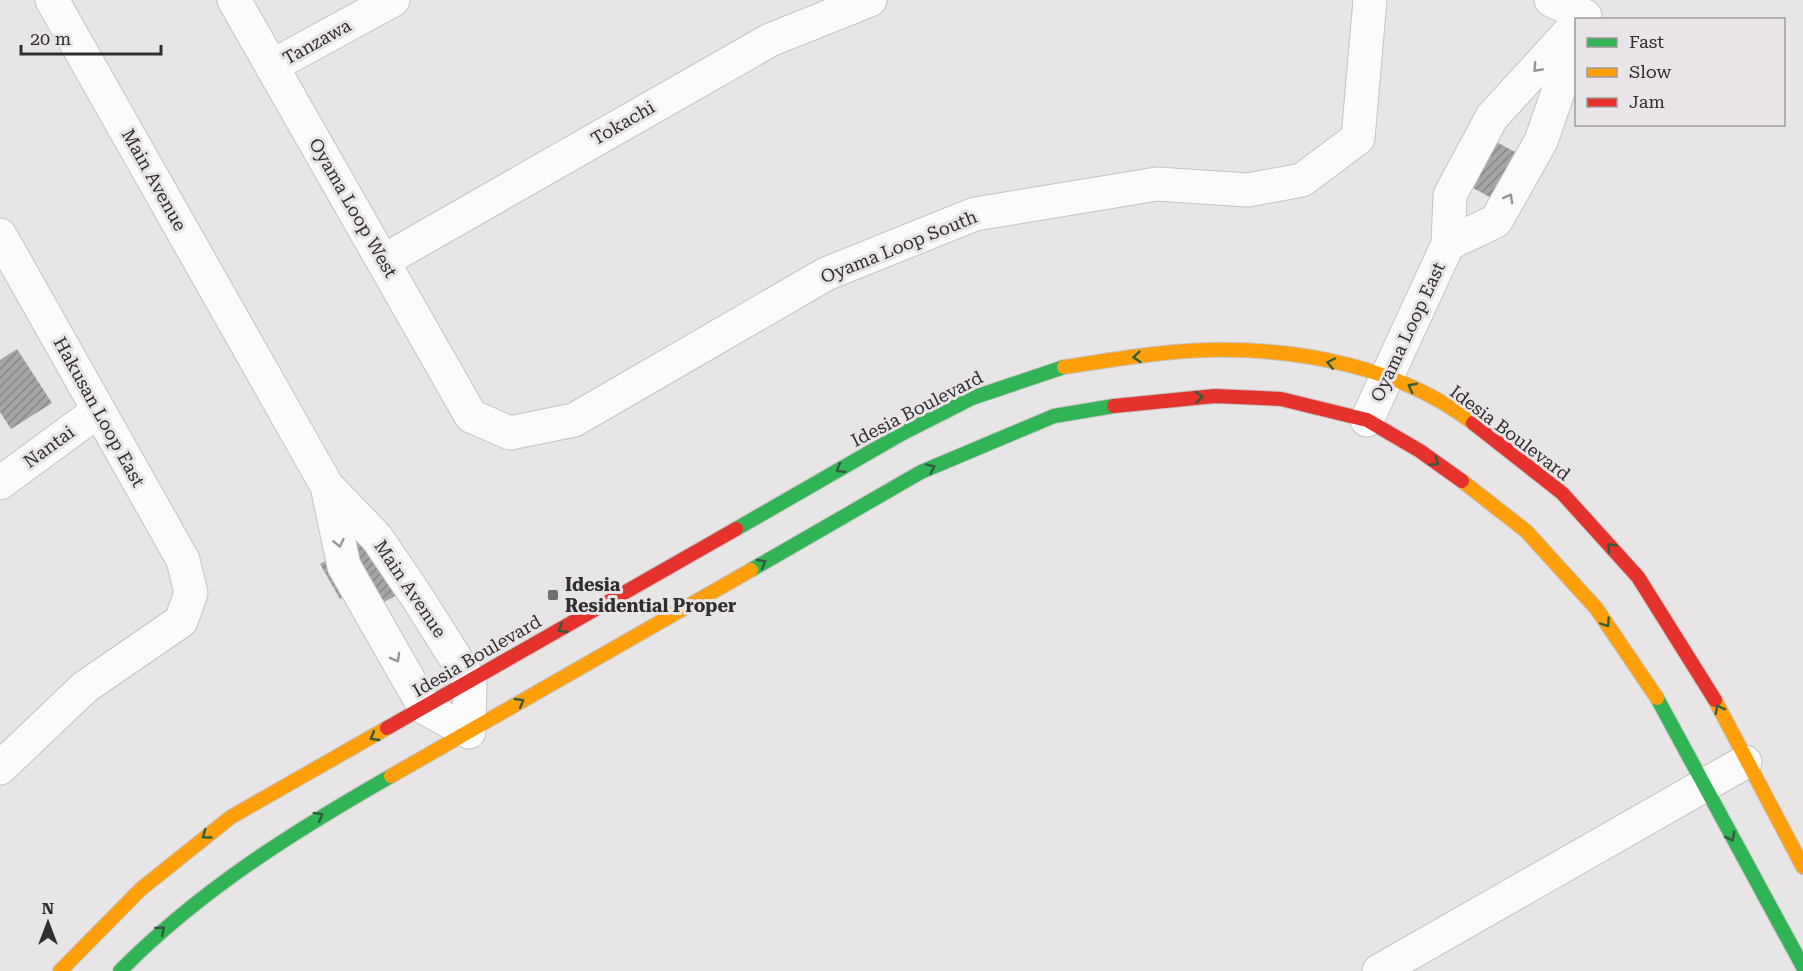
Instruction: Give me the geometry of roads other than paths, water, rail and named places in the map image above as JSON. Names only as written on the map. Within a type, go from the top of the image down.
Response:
[{"type":"street","name":"Main Avenue","points":[[52,0],[327,486],[376,538],[417,597],[470,681]]},
{"type":"street","name":"Oyama Loop West","points":[[234,0],[471,416]]},
{"type":"street","name":"Tanzawa","points":[[272,66],[393,0]]},
{"type":"street","name":"Tokachi","points":[[382,261],[770,39],[870,0]]},
{"type":"street","name":"Oyama Loop South","points":[[471,416],[510,433],[574,420],[826,274],[975,214],[1157,184],[1248,190],[1302,180],[1358,138],[1370,0]]},
{"type":"street","points":[[1551,0],[1580,18]]},
{"type":"street","name":"Oyama Loop East","points":[[1367,420],[1448,244],[1450,195],[1492,117],[1575,29]]},
{"type":"street","name":"Oyama Loop East","points":[[1448,244],[1496,221],[1541,141],[1575,43]]},
{"type":"street","name":"Hakusan Loop East","points":[[0,235],[183,561],[191,593],[181,621],[85,687],[0,768]]},
{"type":"street","name":"Idesia Boulevard","points":[[60,971],[131,896],[231,817],[903,433],[972,398],[1056,368],[1209,350],[1287,353],[1388,375],[1455,410],[1562,494],[1638,577],[1707,686],[1745,762],[1803,867]]},
{"type":"street","points":[[120,971],[156,933],[253,857],[303,826],[921,472],[1054,416],[1126,404],[1215,396],[1281,399],[1367,420],[1428,457],[1526,531],[1596,608],[1663,708],[1703,786],[1803,967]]},
{"type":"street","name":"Nantai","points":[[0,483],[98,411]]},
{"type":"street","name":"Main Avenue","points":[[327,486],[344,566],[425,708]]},
{"type":"street","points":[[469,732],[470,681]]},
{"type":"street","points":[[425,708],[469,732]]},
{"type":"street","points":[[1379,971],[1745,762]]},
{"type":"place","name":"Idesia Residential Proper","points":[[553,595]]}]
